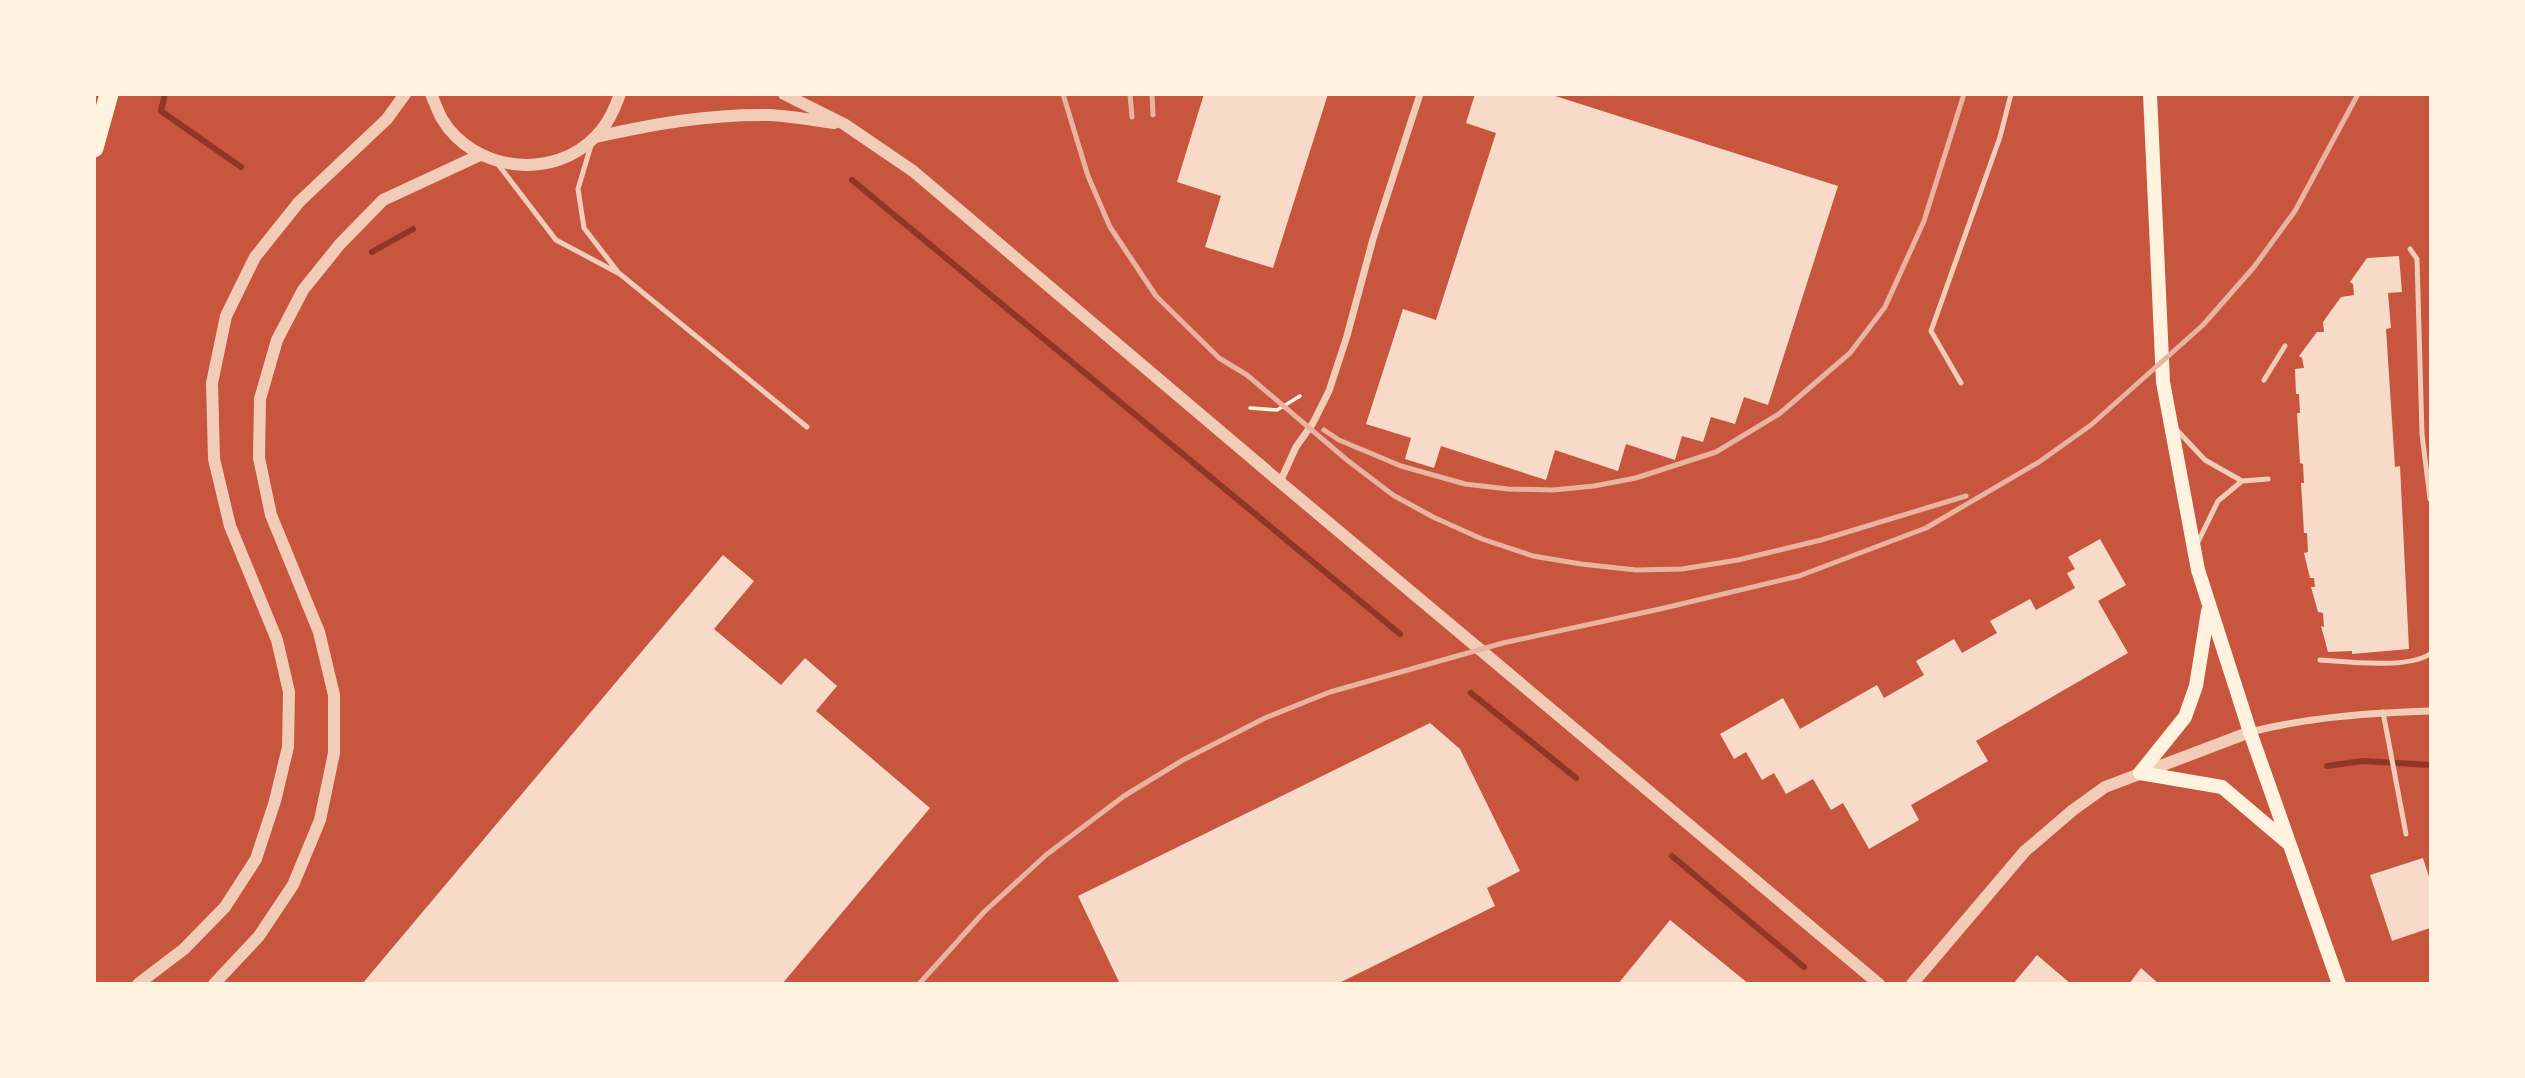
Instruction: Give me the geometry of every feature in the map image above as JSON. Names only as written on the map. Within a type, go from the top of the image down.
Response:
[{"type":"highway","points":[[94,148],[109,94]]},
{"type":"main road","points":[[2150,94],[2163,382],[2194,550],[2209,606],[2250,732],[2339,984]]},
{"type":"main road","points":[[2209,606],[2196,686],[2185,717],[2140,773],[2222,787],[2289,844]]},
{"type":"street","points":[[138,984],[184,949],[225,907],[256,859],[275,801],[288,747],[289,692],[277,640],[230,526],[214,459],[212,383],[226,316],[255,257],[299,202],[387,119],[405,94]]},
{"type":"street","points":[[431,94],[442,119],[456,137],[480,155],[505,164],[530,166],[552,163],[578,151],[594,138],[612,116],[620,94]]},
{"type":"street","points":[[784,94],[844,124],[913,172],[1879,984]]},
{"type":"street","points":[[1280,482],[1328,391],[1420,94]]},
{"type":"street","points":[[594,138],[659,124],[720,116],[771,115],[844,124]]},
{"type":"street","points":[[214,984],[259,936],[293,885],[320,820],[334,753],[334,695],[319,632],[271,515],[259,458],[260,399],[277,340],[303,290],[340,244],[383,200],[480,155]]},
{"type":"street","points":[[1912,984],[2009,869],[2045,832],[2105,787],[2250,732],[2288,723],[2383,712],[2431,711]]},
{"type":"lane","points":[[1961,383],[1931,331],[2000,137],[2011,94]]},
{"type":"lane","points":[[594,138],[578,189],[584,228],[620,274]]},
{"type":"lane","points":[[495,160],[556,240],[620,274],[807,427]]},
{"type":"lane","points":[[2410,249],[2417,259],[2418,269],[2422,435],[2431,499]]},
{"type":"lane","points":[[2264,380],[2285,346]]},
{"type":"lane","points":[[2171,424],[2205,460],[2242,481],[2268,479]]},
{"type":"lane","points":[[2194,550],[2218,501],[2242,481]]},
{"type":"lane","points":[[2320,660],[2362,663],[2420,661],[2431,654]]},
{"type":"lane","points":[[2383,712],[2406,834]]},
{"type":"path","points":[[1250,408],[1277,410],[1300,396]]},
{"type":"building","points":[[1204,94],[1328,94],[1273,268],[1205,247],[1221,196],[1177,182]]},
{"type":"building","points":[[1475,94],[1549,94],[1838,186],[1768,405],[1744,397],[1735,424],[1711,417],[1703,442],[1682,436],[1675,460],[1626,444],[1618,471],[1555,450],[1546,480],[1441,446],[1434,468],[1405,459],[1411,438],[1366,424],[1403,309],[1436,320],[1496,133],[1466,123]]},
{"type":"building","points":[[2399,256],[2402,292],[2388,293],[2391,328],[2386,329],[2395,467],[2400,466],[2409,649],[2352,654],[2352,651],[2328,652],[2321,626],[2324,627],[2323,613],[2318,612],[2311,587],[2315,587],[2314,578],[2310,578],[2304,553],[2308,552],[2307,533],[2304,533],[2301,483],[2304,483],[2303,464],[2300,463],[2297,413],[2300,413],[2299,394],[2296,394],[2295,369],[2304,368],[2299,356],[2317,332],[2324,332],[2323,322],[2341,297],[2354,295],[2353,284],[2350,282],[2367,258]]},
{"type":"building","points":[[2100,539],[2126,585],[2098,601],[2128,653],[1976,741],[1988,761],[1911,805],[1919,820],[1869,849],[1843,803],[1831,810],[1813,779],[1786,794],[1774,773],[1762,780],[1746,752],[1734,759],[1720,734],[1783,698],[1800,729],[1877,685],[1884,698],[1924,675],[1916,661],[1954,639],[1962,653],[1997,633],[1990,621],[2030,599],[2036,610],[2075,588],[2067,573],[2075,569],[2068,557]]},
{"type":"building","points":[[723,555],[754,581],[714,629],[781,685],[805,658],[837,686],[816,711],[930,808],[782,984],[362,984]]},
{"type":"building","points":[[1430,723],[1460,749],[1520,871],[1487,888],[1495,906],[1337,984],[1120,984],[1078,896]]},
{"type":"building","points":[[2423,858],[2430,880],[2430,928],[2392,941],[2370,875]]},
{"type":"building","points":[[1670,920],[1749,984],[1618,984]]},
{"type":"building","points":[[2037,955],[2071,984],[2013,984]]},
{"type":"building","points":[[2141,968],[2159,984],[2129,984]]},
{"type":"waterway","points":[[165,94],[161,111],[241,167]]},
{"type":"waterway","points":[[852,180],[1400,634]]},
{"type":"waterway","points":[[372,252],[413,229]]},
{"type":"waterway","points":[[1471,693],[1576,778]]},
{"type":"waterway","points":[[2327,766],[2363,761],[2430,765]]},
{"type":"waterway","points":[[1672,856],[1804,967]]},
{"type":"railway","points":[[1063,94],[1088,176],[1110,227],[1156,296],[1219,358],[1247,375],[1347,460],[1393,495],[1482,539],[1533,556],[1581,564],[1636,570],[1682,569],[1738,560],[1821,540],[1966,496]]},
{"type":"railway","points":[[1130,94],[1132,117]]},
{"type":"railway","points":[[1152,94],[1153,115]]},
{"type":"railway","points":[[1324,430],[1339,440],[1401,466],[1465,484],[1508,489],[1553,490],[1594,486],[1636,478],[1716,452],[1779,414],[1850,353],[1885,307],[1924,221],[1964,94]]},
{"type":"railway","points":[[919,984],[984,912],[1046,855],[1124,796],[1183,760],[1265,718],[1330,692],[1503,643],[1799,576],[1926,528],[2039,462],[2091,425],[2203,325],[2254,267],[2295,211],[2358,94]]}]
